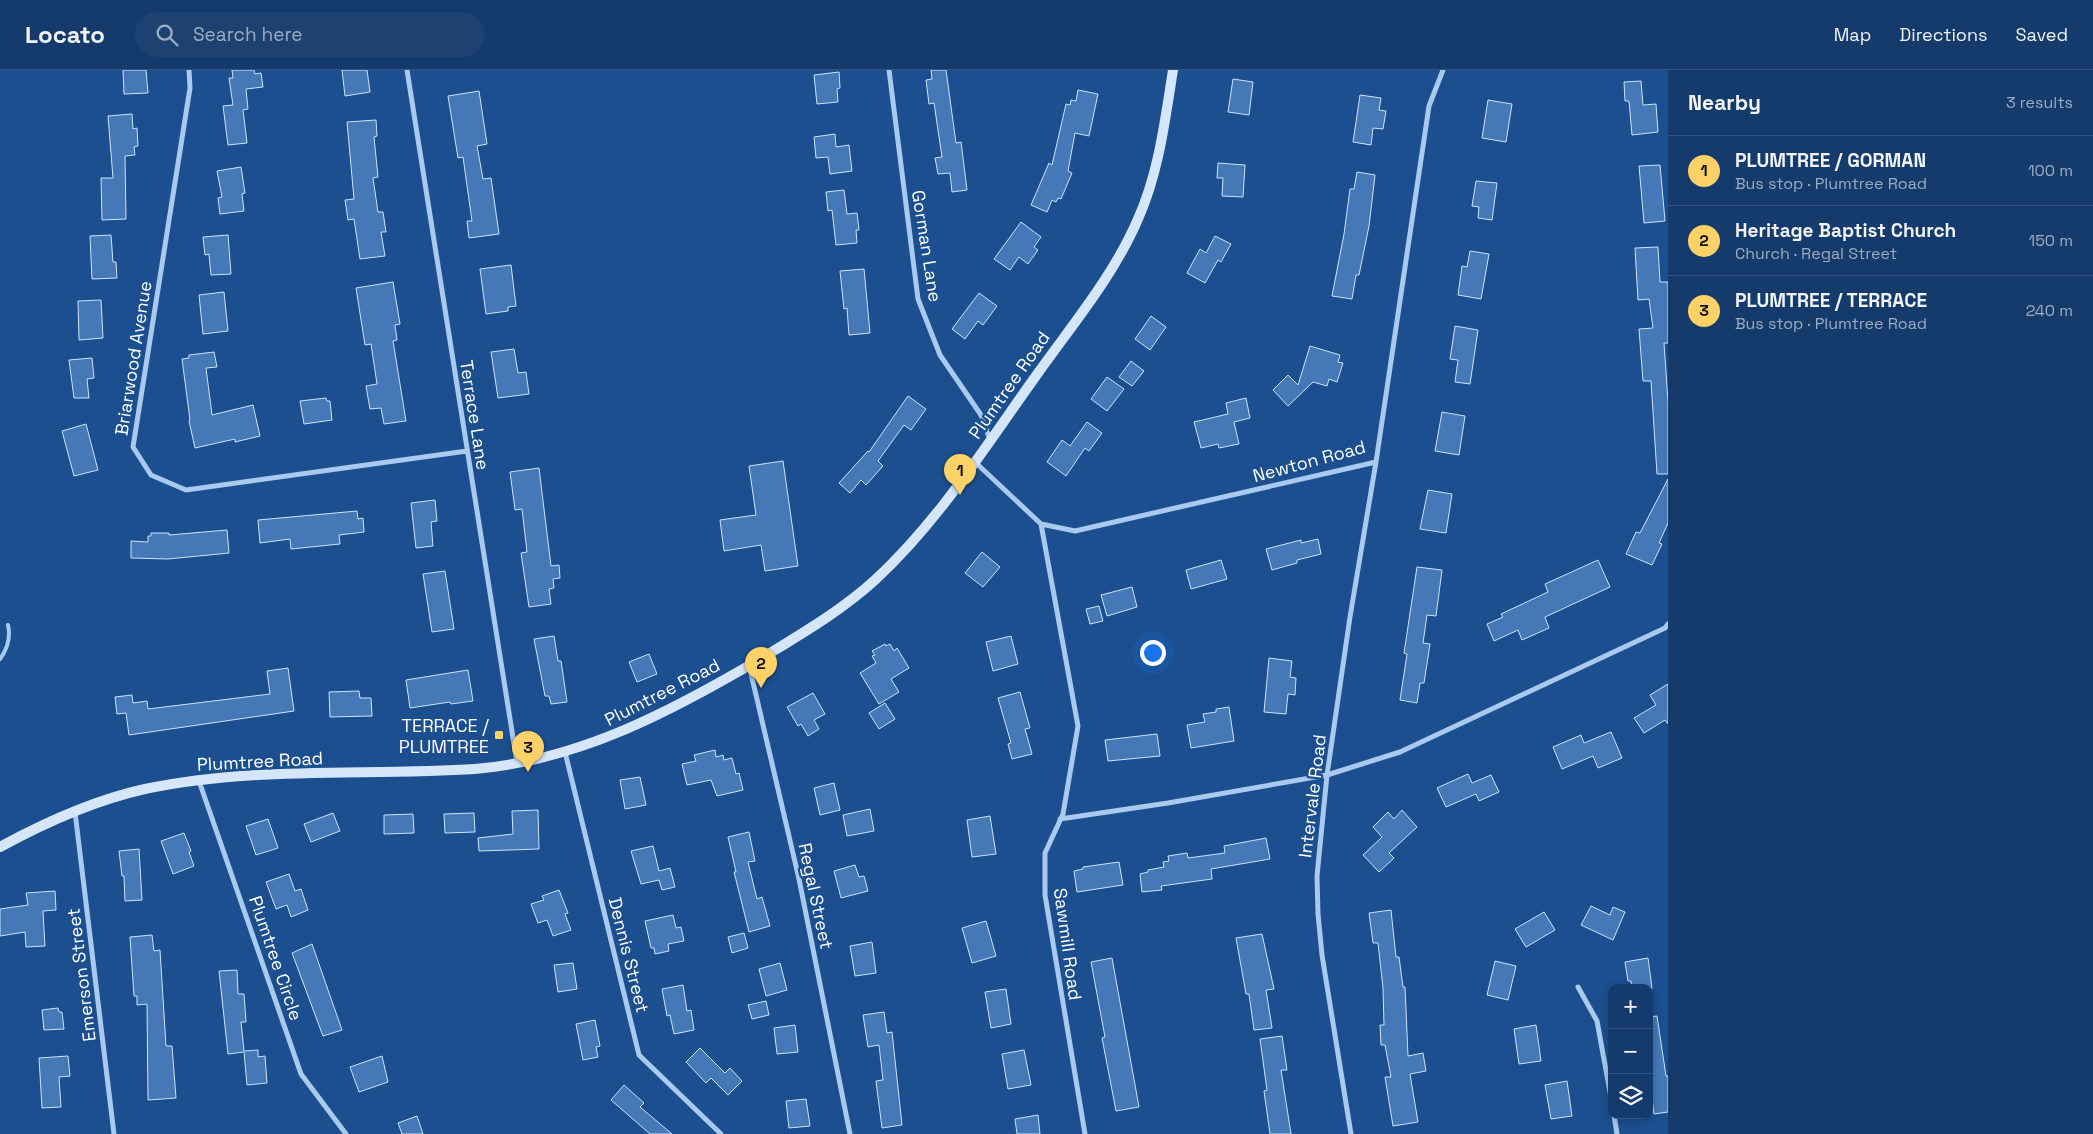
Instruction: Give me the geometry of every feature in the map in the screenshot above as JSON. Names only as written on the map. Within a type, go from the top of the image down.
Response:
[{"type":"street","name":"Briarwood Avenue","points":[[189,70],[190,88],[133,447],[152,475],[186,490],[467,451]]},
{"type":"street","name":"Terrace Lane","points":[[407,70],[517,764]]},
{"type":"street","name":"Gorman Lane","points":[[889,70],[918,299],[940,356],[981,415],[990,440]]},
{"type":"street","name":"Plumtree Road","points":[[0,847],[76,812],[143,790],[199,780],[233,776],[457,770],[517,764],[565,752],[600,741],[638,725],[749,665],[826,617],[874,580],[927,525],[1108,274],[1134,227],[1145,201],[1156,164],[1173,70]]},
{"type":"street","name":"Newton Road","points":[[1041,524],[1075,531],[1376,462],[1429,106],[1443,70]]},
{"type":"street","points":[[974,461],[1041,524]]},
{"type":"street","name":"Intervale Road","points":[[1352,1134],[1322,955],[1318,914],[1317,868],[1327,775],[1350,617],[1376,462]]},
{"type":"street","name":"Sawmill Road","points":[[1041,524],[1078,726],[1063,814],[1045,853],[1045,894],[1085,1134]]},
{"type":"street","points":[[1060,819],[1168,803],[1327,775],[1400,752],[1665,628],[1668,624]]},
{"type":"street","name":"Regal Street","points":[[749,665],[799,879],[850,1134]]},
{"type":"street","name":"Dennis Street","points":[[565,752],[639,1055],[721,1134]]},
{"type":"street","name":"Plumtree Circle","points":[[199,780],[302,1074],[346,1134]]},
{"type":"street","name":"Emerson Street","points":[[76,812],[114,1134]]},
{"type":"street","points":[[1578,987],[1597,1021],[1608,1081]]},
{"type":"street","points":[[1615,1119],[1617,1134]]},
{"type":"lane","points":[[0,659],[8,644],[10,634],[8,624]]},
{"type":"building","points":[[123,70],[146,70],[148,93],[124,94]]},
{"type":"building","points":[[232,70],[254,70],[255,74],[261,73],[263,87],[246,89],[248,109],[243,110],[247,143],[228,145],[223,106],[233,105],[229,78],[233,78]]},
{"type":"building","points":[[342,70],[367,70],[370,92],[345,96]]},
{"type":"building","points":[[931,70],[946,70],[956,143],[961,142],[967,190],[952,192],[950,173],[938,174],[935,158],[942,157],[934,103],[929,104],[926,80],[932,79]]},
{"type":"building","points":[[839,72],[840,88],[837,89],[838,102],[817,104],[814,75]]},
{"type":"building","points":[[1233,79],[1253,82],[1249,115],[1228,112]]},
{"type":"building","points":[[1641,81],[1643,105],[1656,104],[1658,132],[1632,135],[1629,101],[1625,101],[1624,82]]},
{"type":"building","points":[[1078,90],[1098,94],[1089,136],[1075,133],[1068,171],[1072,173],[1061,199],[1058,198],[1056,202],[1052,200],[1047,212],[1031,205],[1049,163],[1052,165],[1066,104],[1070,105],[1071,100],[1076,101]]},
{"type":"building","points":[[479,91],[487,144],[477,146],[483,179],[491,178],[499,234],[469,238],[467,221],[472,221],[463,157],[458,158],[448,96]]},
{"type":"building","points":[[1360,95],[1381,98],[1379,110],[1386,111],[1383,129],[1373,128],[1371,145],[1353,142]]},
{"type":"building","points":[[1488,100],[1512,104],[1506,142],[1482,138]]},
{"type":"building","points":[[132,114],[133,129],[137,128],[138,146],[134,147],[135,155],[125,156],[126,219],[102,220],[101,178],[113,178],[108,116]]},
{"type":"building","points":[[376,120],[377,136],[374,137],[378,177],[373,178],[378,212],[383,212],[386,232],[381,232],[385,256],[360,259],[354,219],[348,220],[345,200],[354,199],[347,122]]},
{"type":"building","points":[[835,134],[836,147],[849,145],[852,171],[830,174],[828,157],[816,158],[814,137]]},
{"type":"building","points":[[1218,163],[1245,165],[1243,197],[1222,196],[1223,178],[1217,178]]},
{"type":"building","points":[[1660,165],[1665,221],[1644,223],[1639,166]]},
{"type":"building","points":[[241,167],[245,193],[242,194],[244,211],[220,214],[218,198],[222,197],[217,171]]},
{"type":"building","points":[[1357,172],[1375,175],[1369,226],[1359,275],[1356,275],[1352,299],[1332,296],[1344,234],[1350,189],[1354,189]]},
{"type":"building","points":[[1476,181],[1497,183],[1492,220],[1478,218],[1479,207],[1472,206]]},
{"type":"building","points":[[844,190],[847,214],[857,213],[859,230],[856,230],[857,243],[836,245],[832,210],[828,211],[826,192]]},
{"type":"building","points":[[1021,222],[1041,237],[1034,247],[1038,250],[1028,264],[1019,257],[1010,270],[994,259]]},
{"type":"building","points":[[111,235],[113,262],[116,262],[117,278],[92,279],[90,236]]},
{"type":"building","points":[[228,235],[231,274],[211,275],[209,254],[205,255],[203,237]]},
{"type":"building","points":[[1215,236],[1231,244],[1221,262],[1218,260],[1205,283],[1187,273],[1200,249],[1206,253]]},
{"type":"building","points":[[1658,247],[1660,282],[1668,282],[1668,343],[1664,343],[1668,402],[1668,474],[1657,474],[1651,381],[1643,381],[1639,329],[1653,328],[1649,299],[1638,300],[1635,248]]},
{"type":"building","points":[[1470,251],[1489,254],[1481,299],[1458,295],[1462,266],[1467,267]]},
{"type":"building","points":[[511,265],[516,306],[508,307],[508,311],[486,314],[480,269]]},
{"type":"building","points":[[864,269],[870,333],[849,335],[847,308],[844,309],[840,271]]},
{"type":"building","points":[[393,282],[400,324],[395,325],[397,340],[393,341],[406,421],[384,424],[381,408],[370,409],[366,386],[377,384],[371,344],[365,345],[356,288]]},
{"type":"building","points":[[224,292],[228,331],[203,334],[199,295]]},
{"type":"building","points":[[979,293],[997,306],[983,325],[978,321],[965,339],[952,329]]},
{"type":"building","points":[[101,300],[103,338],[79,340],[78,301]]},
{"type":"building","points":[[1151,316],[1166,327],[1150,350],[1135,339]]},
{"type":"building","points":[[1455,326],[1478,330],[1470,384],[1455,382],[1458,360],[1450,359]]},
{"type":"building","points":[[1310,346],[1340,355],[1338,362],[1343,363],[1337,382],[1329,379],[1327,386],[1313,382],[1288,406],[1273,390],[1288,375],[1298,385]]},
{"type":"building","points":[[514,349],[518,373],[526,372],[529,394],[498,398],[491,352]]},
{"type":"building","points":[[214,352],[217,367],[206,368],[212,415],[253,405],[260,436],[235,442],[235,439],[195,448],[189,421],[182,359],[189,358],[189,355]]},
{"type":"building","points":[[92,358],[94,378],[87,379],[89,398],[74,398],[69,360]]},
{"type":"building","points":[[1131,361],[1144,371],[1132,386],[1119,377]]},
{"type":"building","points":[[1107,377],[1124,389],[1107,411],[1091,399]]},
{"type":"building","points":[[908,396],[926,409],[911,430],[904,425],[878,461],[883,466],[866,485],[861,480],[850,493],[839,483],[869,452]]},
{"type":"building","points":[[326,398],[327,401],[330,401],[332,420],[304,424],[300,401]]},
{"type":"building","points":[[1246,398],[1250,418],[1234,422],[1239,444],[1219,448],[1218,444],[1201,448],[1194,422],[1228,414],[1226,403]]},
{"type":"building","points":[[1442,412],[1465,416],[1459,455],[1435,451]]},
{"type":"building","points":[[1087,422],[1102,433],[1089,451],[1085,448],[1066,476],[1047,462],[1062,440],[1070,446]]},
{"type":"building","points":[[86,424],[98,470],[74,476],[62,431]]},
{"type":"building","points":[[783,461],[798,566],[765,571],[761,545],[724,551],[720,520],[756,515],[749,466]]},
{"type":"building","points":[[539,468],[551,566],[559,565],[560,578],[553,579],[554,588],[549,589],[551,604],[529,607],[521,553],[527,552],[522,509],[515,510],[510,472]]},
{"type":"building","points":[[1668,479],[1668,523],[1659,543],[1662,544],[1652,565],[1626,554],[1636,532],[1640,533]]},
{"type":"building","points":[[1428,490],[1452,494],[1446,533],[1420,529]]},
{"type":"building","points":[[435,500],[437,521],[431,522],[433,546],[416,548],[411,503]]},
{"type":"building","points":[[357,511],[358,519],[363,518],[364,532],[339,535],[340,544],[291,549],[290,539],[260,543],[258,520]]},
{"type":"building","points":[[227,530],[229,553],[168,559],[131,558],[131,541],[148,542],[148,536],[151,536],[151,533],[169,533],[169,535]]},
{"type":"building","points":[[1318,539],[1321,554],[1297,560],[1297,563],[1272,570],[1266,549],[1301,540],[1301,543]]},
{"type":"building","points":[[982,552],[1000,567],[983,587],[965,573]]},
{"type":"building","points":[[1221,560],[1227,579],[1191,589],[1186,570]]},
{"type":"building","points":[[1598,560],[1610,587],[1545,617],[1549,628],[1522,640],[1518,630],[1494,641],[1487,624],[1503,617],[1501,614],[1548,592],[1545,584]]},
{"type":"building","points":[[1417,567],[1442,570],[1436,616],[1427,615],[1423,643],[1430,644],[1424,683],[1420,683],[1417,703],[1400,700],[1407,654],[1404,653]]},
{"type":"building","points":[[445,571],[454,629],[432,632],[423,574]]},
{"type":"building","points":[[1132,587],[1137,607],[1107,616],[1101,595]]},
{"type":"building","points":[[1099,606],[1103,621],[1090,624],[1086,609]]},
{"type":"building","points":[[554,636],[558,661],[561,661],[567,702],[551,704],[549,696],[545,696],[534,639]]},
{"type":"building","points":[[1011,636],[1018,664],[993,671],[986,642]]},
{"type":"building","points":[[885,644],[886,646],[890,644],[894,651],[897,648],[909,668],[891,679],[899,692],[879,704],[860,673],[876,663],[872,656],[875,655],[872,651]]},
{"type":"building","points":[[649,654],[657,674],[637,682],[629,662]]},
{"type":"building","points":[[1269,658],[1292,661],[1290,677],[1296,678],[1295,695],[1288,694],[1286,714],[1264,712]]},
{"type":"building","points":[[288,668],[294,711],[129,735],[126,713],[117,714],[115,697],[132,695],[133,703],[147,701],[148,709],[270,694],[267,671]]},
{"type":"building","points":[[468,670],[473,701],[451,704],[450,702],[410,708],[406,680]]},
{"type":"building","points":[[1668,684],[1668,724],[1665,720],[1644,733],[1634,718],[1656,705],[1650,695]]},
{"type":"building","points":[[359,691],[360,698],[371,698],[372,716],[330,717],[329,692]]},
{"type":"building","points":[[1020,692],[1030,728],[1025,729],[1032,754],[1012,759],[1008,744],[1011,743],[998,698]]},
{"type":"building","points":[[813,693],[825,714],[814,720],[819,729],[808,736],[801,724],[798,726],[787,707]]},
{"type":"building","points":[[885,703],[895,719],[879,729],[869,713]]},
{"type":"building","points":[[1229,707],[1234,741],[1191,748],[1187,725],[1205,722],[1203,714]]},
{"type":"building","points":[[1611,732],[1622,758],[1598,768],[1593,756],[1562,769],[1553,747],[1581,735],[1584,743]]},
{"type":"building","points":[[1157,734],[1160,756],[1108,761],[1105,740]]},
{"type":"building","points":[[715,750],[716,757],[723,755],[724,760],[732,758],[736,774],[739,773],[743,790],[717,796],[711,780],[687,785],[682,764],[696,761],[694,755]]},
{"type":"building","points":[[1468,774],[1472,783],[1491,775],[1499,792],[1479,801],[1476,794],[1446,807],[1437,788]]},
{"type":"building","points":[[640,777],[646,805],[625,809],[620,780]]},
{"type":"building","points":[[834,783],[840,810],[820,815],[814,788]]},
{"type":"building","points":[[870,809],[874,831],[847,836],[843,815]]},
{"type":"building","points":[[538,810],[539,849],[479,851],[478,838],[513,834],[512,811]]},
{"type":"building","points":[[1402,810],[1417,827],[1389,853],[1394,858],[1379,872],[1363,855],[1382,837],[1373,827],[1388,812],[1394,819]]},
{"type":"building","points":[[333,813],[340,831],[311,842],[304,824]]},
{"type":"building","points":[[474,813],[475,832],[445,833],[444,814]]},
{"type":"building","points":[[413,814],[414,833],[384,834],[384,815]]},
{"type":"building","points":[[990,816],[996,854],[972,857],[967,820]]},
{"type":"building","points":[[268,819],[278,848],[256,855],[246,826]]},
{"type":"building","points":[[749,832],[755,861],[748,862],[757,899],[762,897],[770,926],[749,932],[734,872],[736,872],[728,837]]},
{"type":"building","points":[[184,833],[194,866],[173,874],[161,841]]},
{"type":"building","points":[[1266,838],[1270,859],[1211,869],[1212,879],[1161,886],[1162,890],[1142,892],[1140,874],[1148,872],[1148,870],[1164,867],[1163,862],[1169,861],[1168,856],[1187,853],[1188,858],[1225,853],[1224,846]]},
{"type":"building","points":[[653,846],[659,871],[670,868],[675,887],[662,890],[659,880],[641,884],[631,851]]},
{"type":"building","points":[[139,849],[142,900],[125,901],[124,876],[122,876],[119,851]]},
{"type":"building","points":[[1119,862],[1123,885],[1077,892],[1074,871],[1083,869],[1083,867]]},
{"type":"building","points":[[855,865],[859,877],[864,876],[868,891],[841,898],[834,871]]},
{"type":"building","points":[[289,874],[295,891],[301,889],[308,910],[291,917],[287,905],[276,909],[266,882]]},
{"type":"building","points":[[559,890],[568,913],[565,914],[571,930],[553,936],[547,920],[538,923],[531,904],[544,900],[542,896]]},
{"type":"building","points":[[55,891],[56,910],[43,911],[45,946],[26,947],[25,932],[0,936],[0,909],[28,905],[26,893]]},
{"type":"building","points":[[1591,906],[1610,915],[1613,907],[1625,912],[1613,940],[1581,925]]},
{"type":"building","points":[[1391,910],[1396,957],[1399,957],[1403,987],[1405,987],[1408,1056],[1423,1053],[1426,1071],[1410,1074],[1418,1122],[1393,1126],[1385,1077],[1391,1077],[1385,1045],[1381,1045],[1380,1025],[1384,1025],[1383,988],[1378,943],[1373,943],[1369,913]]},
{"type":"building","points":[[1544,912],[1555,930],[1526,947],[1515,929]]},
{"type":"building","points":[[673,915],[676,928],[681,927],[684,941],[668,944],[669,951],[655,954],[654,948],[651,948],[645,921]]},
{"type":"building","points":[[986,921],[996,956],[972,963],[962,928]]},
{"type":"building","points":[[744,933],[748,948],[732,953],[728,937]]},
{"type":"building","points":[[1262,934],[1274,989],[1266,990],[1272,1028],[1254,1030],[1249,994],[1246,994],[1236,938]]},
{"type":"building","points":[[152,935],[154,951],[160,950],[166,1046],[172,1046],[176,1098],[148,1100],[147,1004],[137,1005],[137,996],[134,996],[130,937]]},
{"type":"building","points":[[872,942],[876,973],[855,976],[850,946]]},
{"type":"building","points":[[312,944],[342,1030],[323,1036],[292,953]]},
{"type":"building","points":[[1112,958],[1139,1107],[1116,1111],[1102,1038],[1105,1037],[1091,962]]},
{"type":"building","points":[[1648,958],[1651,984],[1631,984],[1631,981],[1628,981],[1625,962]]},
{"type":"building","points":[[1495,961],[1516,966],[1508,1000],[1487,995]]},
{"type":"building","points":[[573,963],[577,989],[558,992],[554,965]]},
{"type":"building","points":[[780,963],[787,990],[766,996],[759,969]]},
{"type":"building","points":[[237,970],[238,994],[244,994],[246,1022],[241,1022],[244,1051],[258,1050],[258,1057],[265,1056],[267,1083],[247,1085],[244,1052],[228,1054],[219,971]]},
{"type":"building","points":[[683,985],[687,1011],[691,1010],[694,1030],[674,1034],[670,1015],[667,1016],[662,989]]},
{"type":"building","points":[[1006,989],[1011,1024],[991,1028],[985,992]]},
{"type":"building","points":[[766,1001],[769,1015],[752,1019],[748,1005]]},
{"type":"building","points":[[58,1008],[59,1012],[62,1012],[64,1029],[44,1030],[42,1010]]},
{"type":"building","points":[[884,1012],[887,1033],[892,1032],[902,1125],[882,1128],[876,1081],[883,1080],[879,1045],[868,1047],[863,1015]]},
{"type":"building","points":[[1653,1016],[1657,1016],[1666,1076],[1668,1076],[1668,1112],[1654,1114],[1653,1106]]},
{"type":"building","points":[[595,1020],[600,1046],[596,1047],[598,1057],[583,1060],[576,1024]]},
{"type":"building","points":[[795,1025],[798,1052],[777,1054],[774,1028]]},
{"type":"building","points":[[1536,1025],[1541,1061],[1519,1064],[1514,1029]]},
{"type":"building","points":[[1282,1036],[1287,1070],[1281,1070],[1291,1134],[1270,1134],[1264,1091],[1267,1090],[1260,1039]]},
{"type":"building","points":[[700,1048],[725,1073],[730,1068],[742,1081],[728,1095],[711,1078],[706,1083],[686,1062]]},
{"type":"building","points":[[1024,1050],[1031,1085],[1008,1089],[1002,1054]]},
{"type":"building","points":[[68,1056],[70,1076],[59,1077],[61,1107],[42,1108],[39,1058]]},
{"type":"building","points":[[382,1056],[388,1082],[359,1092],[350,1067]]},
{"type":"building","points":[[1567,1081],[1572,1116],[1551,1119],[1545,1085]]},
{"type":"building","points":[[624,1085],[644,1103],[640,1107],[672,1134],[650,1134],[611,1100]]},
{"type":"building","points":[[806,1099],[810,1126],[789,1128],[786,1101]]},
{"type":"building","points":[[1038,1115],[1040,1134],[1017,1134],[1015,1119]]},
{"type":"building","points":[[417,1116],[423,1134],[402,1134],[398,1123]]},
{"type":"place","name":"PLUMTREE / GORMAN","points":[[960,495]]},
{"type":"place","name":"Heritage Baptist Church","points":[[761,688]]},
{"type":"place","name":"TERRACE / PLUMTREE","points":[[499,735]]},
{"type":"place","name":"PLUMTREE / TERRACE","points":[[528,772]]}]
